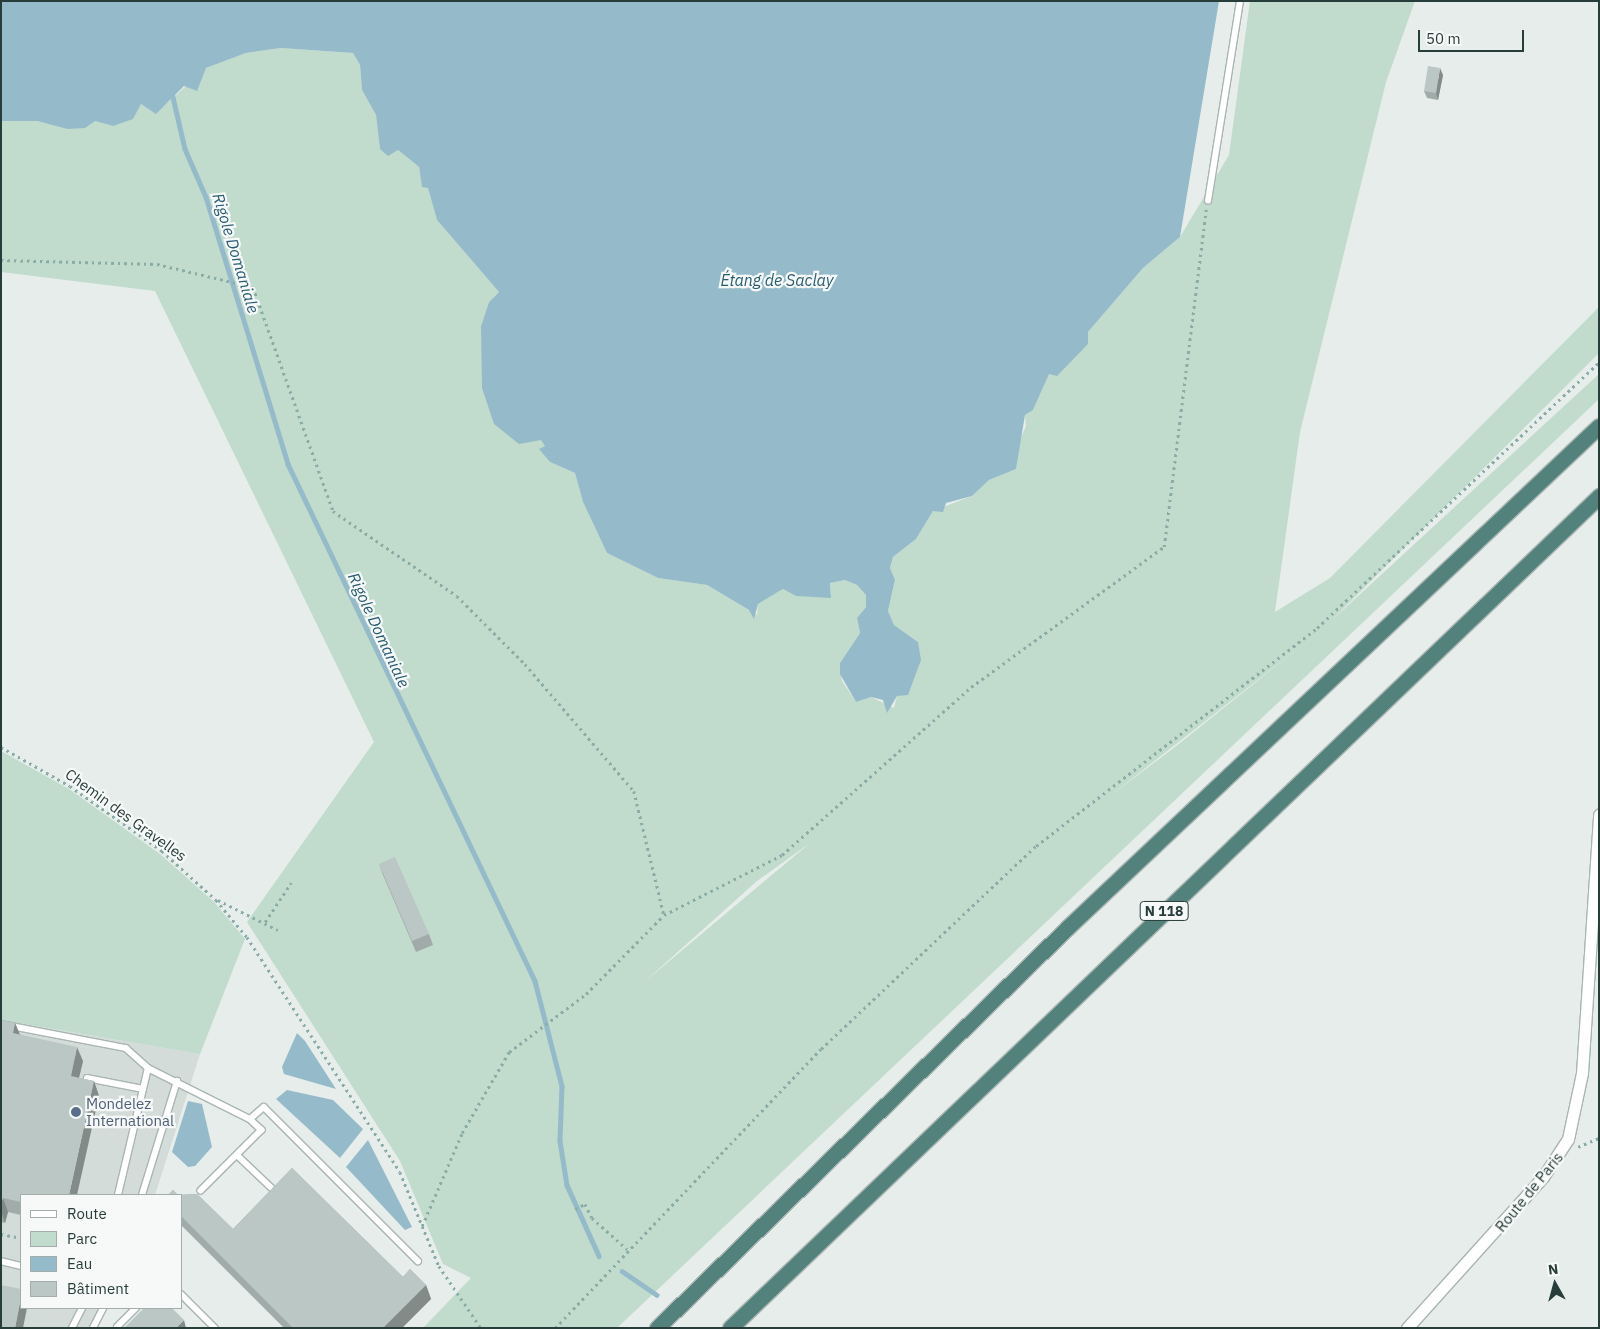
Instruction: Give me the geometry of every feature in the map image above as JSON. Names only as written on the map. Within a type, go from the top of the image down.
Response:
[{"type":"highway","points":[[657,1328],[1067,928],[1599,426]]},
{"type":"highway","name":"N 118","points":[[730,1328],[965,1098],[1599,496]]},
{"type":"street","name":"Route de Paris","points":[[1407,1328],[1562,1153],[1582,1073],[1599,815]]},
{"type":"lane","points":[[1208,201],[1240,1]]},
{"type":"lane","points":[[1,1024],[126,1048],[148,1068],[177,1080],[250,1119],[262,1130],[201,1190]]},
{"type":"lane","points":[[118,1194],[148,1068]]},
{"type":"lane","points":[[87,1078],[143,1090]]},
{"type":"lane","points":[[142,1194],[177,1080]]},
{"type":"lane","points":[[250,1119],[264,1107],[418,1261]]},
{"type":"lane","points":[[237,1155],[274,1190]]},
{"type":"lane","points":[[1,1261],[20,1266]]},
{"type":"lane","points":[[182,1295],[215,1328]]},
{"type":"lane","points":[[72,1328],[82,1309]]},
{"type":"lane","points":[[93,1328],[102,1309]]},
{"type":"lane","points":[[117,1327],[135,1309]]},
{"type":"path","points":[[422,1226],[462,1133],[509,1052],[586,994],[664,915],[782,855],[971,687],[1164,548],[1208,201]]},
{"type":"path","points":[[1,260],[157,264],[253,287],[333,511],[457,596],[526,664],[634,791],[664,915]]},
{"type":"path","points":[[555,1328],[627,1250],[821,1049],[1036,846],[1317,628],[1599,362]]},
{"type":"path","name":"Chemin des Gravelles","points":[[1,747],[70,786],[162,851],[216,900],[247,937],[400,1172],[439,1266],[481,1328]]},
{"type":"path","points":[[265,922],[292,883]]},
{"type":"path","points":[[216,900],[265,922],[278,930]]},
{"type":"path","points":[[1562,1153],[1599,1138]]},
{"type":"path","points":[[575,1209],[585,1204],[592,1218],[627,1250]]},
{"type":"path","points":[[1,1234],[20,1238]]},
{"type":"shaded area","points":[[1,1020],[200,1054],[155,1194],[20,1194],[20,1309],[106,1309],[96,1328],[1,1328]]},
{"type":"green space","points":[[1250,1],[1415,1],[1386,82],[1300,432],[1275,612],[1330,578],[1599,307],[1599,353],[1331,621],[1599,374],[1599,399],[617,1328],[423,1328],[471,1278],[443,1264],[400,1161],[247,922],[374,742],[155,291],[1,272],[1,121],[37,121],[67,129],[95,121],[113,126],[141,104],[156,113],[206,68],[246,53],[281,48],[353,53],[360,65],[362,90],[376,115],[380,149],[398,150],[419,167],[422,186],[428,187],[437,220],[499,292],[489,302],[481,326],[546,446],[540,449],[550,462],[575,473],[583,502],[607,553],[658,578],[707,585],[757,615],[758,604],[783,589],[796,596],[831,597],[830,583],[845,580],[857,585],[866,595],[866,607],[857,618],[860,633],[840,663],[842,681],[856,702],[871,697],[894,708],[897,696],[914,676],[918,642],[894,625],[888,611],[895,581],[890,568],[893,557],[916,539],[933,511],[972,496],[989,480],[1016,469],[1018,445],[1026,426],[1025,415],[1033,410],[1049,373],[1088,344],[1088,332],[1143,268],[1180,237],[1229,155]],"holes":[[[1306,642],[1175,747],[1114,793],[1115,792]],[[810,843],[642,984],[757,881]]]},
{"type":"green space","points":[[1,751],[69,789],[160,854],[214,902],[245,939],[200,1054],[1,1020]]},
{"type":"water","name":"Étang de Saclay","points":[[1,1],[1219,1],[1180,237],[1143,268],[1088,332],[1088,344],[1057,376],[1049,374],[1033,410],[1025,415],[1016,469],[989,480],[972,496],[946,503],[943,512],[933,511],[916,539],[893,557],[890,568],[895,580],[888,611],[894,625],[918,642],[921,660],[908,695],[897,696],[887,713],[883,700],[871,697],[856,702],[840,674],[840,663],[860,633],[857,618],[866,607],[866,595],[857,585],[845,580],[830,583],[831,598],[796,596],[783,589],[758,604],[754,619],[749,610],[707,585],[658,578],[607,553],[583,502],[575,473],[550,462],[539,449],[545,446],[541,440],[519,444],[494,424],[482,388],[481,326],[489,302],[499,292],[437,220],[428,188],[422,187],[419,167],[398,150],[388,156],[380,149],[376,115],[362,90],[360,65],[353,53],[281,48],[246,53],[206,68],[197,91],[184,86],[156,114],[141,104],[133,119],[113,126],[95,121],[85,128],[67,129],[37,121],[1,121]]},
{"type":"water","points":[[297,1033],[305,1041],[336,1089],[284,1074],[282,1067]]},
{"type":"water","points":[[287,1090],[333,1100],[363,1129],[340,1158],[276,1099]]},
{"type":"water","points":[[188,1101],[202,1104],[212,1147],[195,1166],[188,1167],[172,1152]]},
{"type":"water","points":[[368,1140],[412,1227],[405,1230],[346,1167]]},
{"type":"building","points":[[1428,66],[1440,68],[1436,93],[1424,91]]},
{"type":"building","points":[[395,857],[429,934],[412,941],[379,864]]},
{"type":"building","points":[[1,1020],[15,1023],[13,1033],[77,1047],[71,1076],[94,1081],[69,1194],[20,1194],[20,1202],[3,1198],[1,1204]]},
{"type":"building","points":[[292,1168],[403,1277],[410,1269],[426,1285],[383,1328],[293,1328],[182,1217],[182,1195],[197,1194],[233,1229]]},
{"type":"building","points":[[173,1190],[177,1194],[169,1194]]},
{"type":"building","points":[[1,1285],[20,1289],[20,1302],[15,1328],[1,1328]]},
{"type":"building","points":[[143,1309],[173,1309],[184,1320],[176,1328],[124,1328]]},
{"type":"waterway","name":"Rigole Domaniale","points":[[172,93],[185,149],[206,197],[288,464],[535,981],[562,1086],[560,1141],[567,1185],[599,1256]]},
{"type":"waterway","name":"Rigole Domaniale","points":[[622,1271],[657,1295]]},
{"type":"place","name":"Mondelez International","points":[[76,1112]]}]
